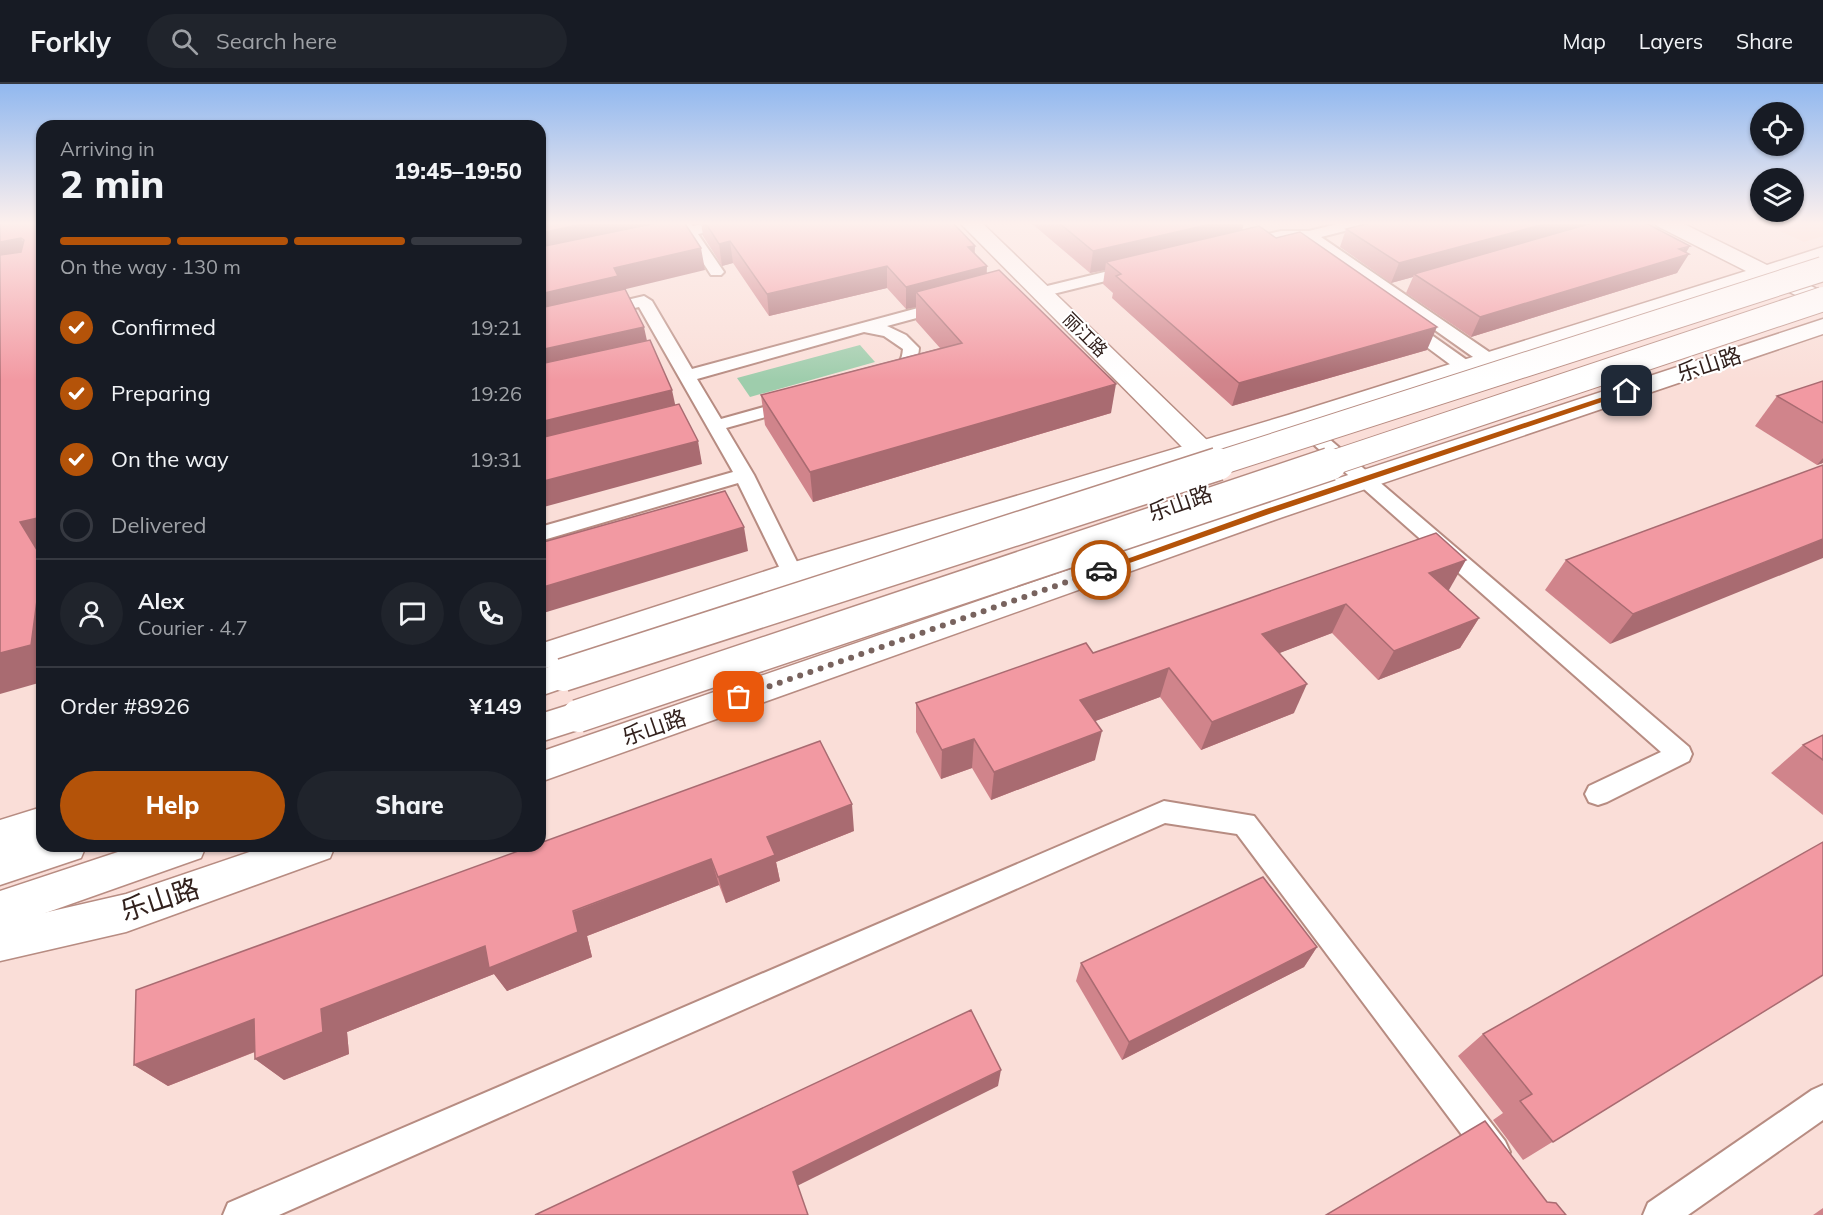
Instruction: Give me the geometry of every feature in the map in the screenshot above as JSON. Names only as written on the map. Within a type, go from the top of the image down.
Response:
[{"type":"main road","name":"丽江路","points":[[1016,275],[1200,449]]},
{"type":"main road","points":[[1773,275],[1809,292]]},
{"type":"main road","points":[[1783,275],[1809,292]]},
{"type":"main road","points":[[546,681],[1805,275]]},
{"type":"main road","name":"乐山路","points":[[546,765],[1365,479],[1809,292],[1815,275]]},
{"type":"main road","points":[[546,726],[1809,292]]},
{"type":"main road","name":"乐山路","points":[[546,655],[792,574],[1477,364],[1809,292]]},
{"type":"main road","name":"乐山路","points":[[546,715],[1327,447],[1809,292]]},
{"type":"main road","name":"乐山路","points":[[546,692],[1221,471],[1327,447]]},
{"type":"main road","points":[[0,837],[36,825]]},
{"type":"main road","points":[[0,861],[36,849]]},
{"type":"main road","points":[[0,867],[48,852]]},
{"type":"main road","points":[[0,905],[141,852]]},
{"type":"main road","points":[[0,910],[170,852]]},
{"type":"main road","name":"乐山路","points":[[0,942],[126,913],[299,852]]},
{"type":"lane","points":[[1028,288],[1105,275]]},
{"type":"lane","points":[[1368,275],[1390,290],[1477,364]]},
{"type":"lane","points":[[1390,290],[1412,283]]},
{"type":"lane","points":[[687,376],[965,300]]},
{"type":"lane","points":[[586,314],[644,301],[744,475],[792,574]]},
{"type":"lane","points":[[1397,318],[1477,364]]},
{"type":"lane","points":[[864,327],[882,329],[901,336],[911,348],[910,361],[900,372],[877,379]]},
{"type":"lane","points":[[651,357],[673,352]]},
{"type":"lane","points":[[686,419],[712,420],[808,399]]},
{"type":"lane","points":[[1297,421],[1680,754],[1598,794]]},
{"type":"lane","points":[[546,532],[744,475]]},
{"type":"lane","points":[[240,1215],[1164,812],[1245,824],[1513,1177]]},
{"type":"lane","points":[[1659,1215],[1823,1101]]},
{"type":"green space","points":[[860,345],[875,362],[750,397],[737,378]]},
{"type":"building","points":[[0,275],[36,275],[36,518],[20,522],[36,548],[36,608],[31,645],[0,653]]},
{"type":"building","points":[[546,275],[618,276],[546,293]]},
{"type":"building","points":[[754,275],[849,275],[767,294]]},
{"type":"building","points":[[895,275],[953,275],[906,287]]},
{"type":"building","points":[[981,275],[1004,275],[1116,384],[810,472],[761,395],[962,343],[916,292]]},
{"type":"building","points":[[1362,275],[1437,327],[1239,383],[1116,276]]},
{"type":"building","points":[[1415,275],[1620,275],[1480,317]]},
{"type":"building","points":[[625,289],[644,327],[546,349],[546,307]]},
{"type":"building","points":[[650,340],[672,390],[546,421],[546,363]]},
{"type":"building","points":[[1823,381],[1823,423],[1777,396]]},
{"type":"building","points":[[679,404],[698,441],[546,480],[546,437]]},
{"type":"building","points":[[1823,465],[1823,539],[1633,614],[1566,560]]},
{"type":"building","points":[[725,491],[744,527],[546,586],[546,541]]},
{"type":"building","points":[[1436,533],[1466,560],[1429,573],[1479,618],[1394,651],[1346,604],[1262,634],[1307,684],[1212,722],[1169,668],[1080,700],[1102,731],[994,772],[974,739],[942,750],[916,703],[1086,643],[1093,653]]},
{"type":"building","points":[[1823,735],[1823,760],[1803,745]]},
{"type":"building","points":[[820,741],[852,804],[767,837],[775,855],[718,877],[711,859],[573,911],[578,932],[489,968],[485,946],[321,1009],[323,1032],[255,1059],[254,1019],[134,1065],[136,990],[516,852],[546,852],[546,841]]},
{"type":"building","points":[[1823,842],[1823,975],[1553,1142],[1520,1101],[1532,1094],[1483,1034]]},
{"type":"building","points":[[1263,877],[1317,947],[1129,1042],[1081,963]]},
{"type":"building","points":[[971,1010],[1001,1070],[793,1172],[808,1215],[535,1215]]},
{"type":"building","points":[[1485,1121],[1547,1202],[1556,1203],[1566,1215],[1326,1215]]},
{"type":"way so far","points":[[739,697],[1101,570]]},
{"type":"route","points":[[1101,570],[1627,391]]}]
